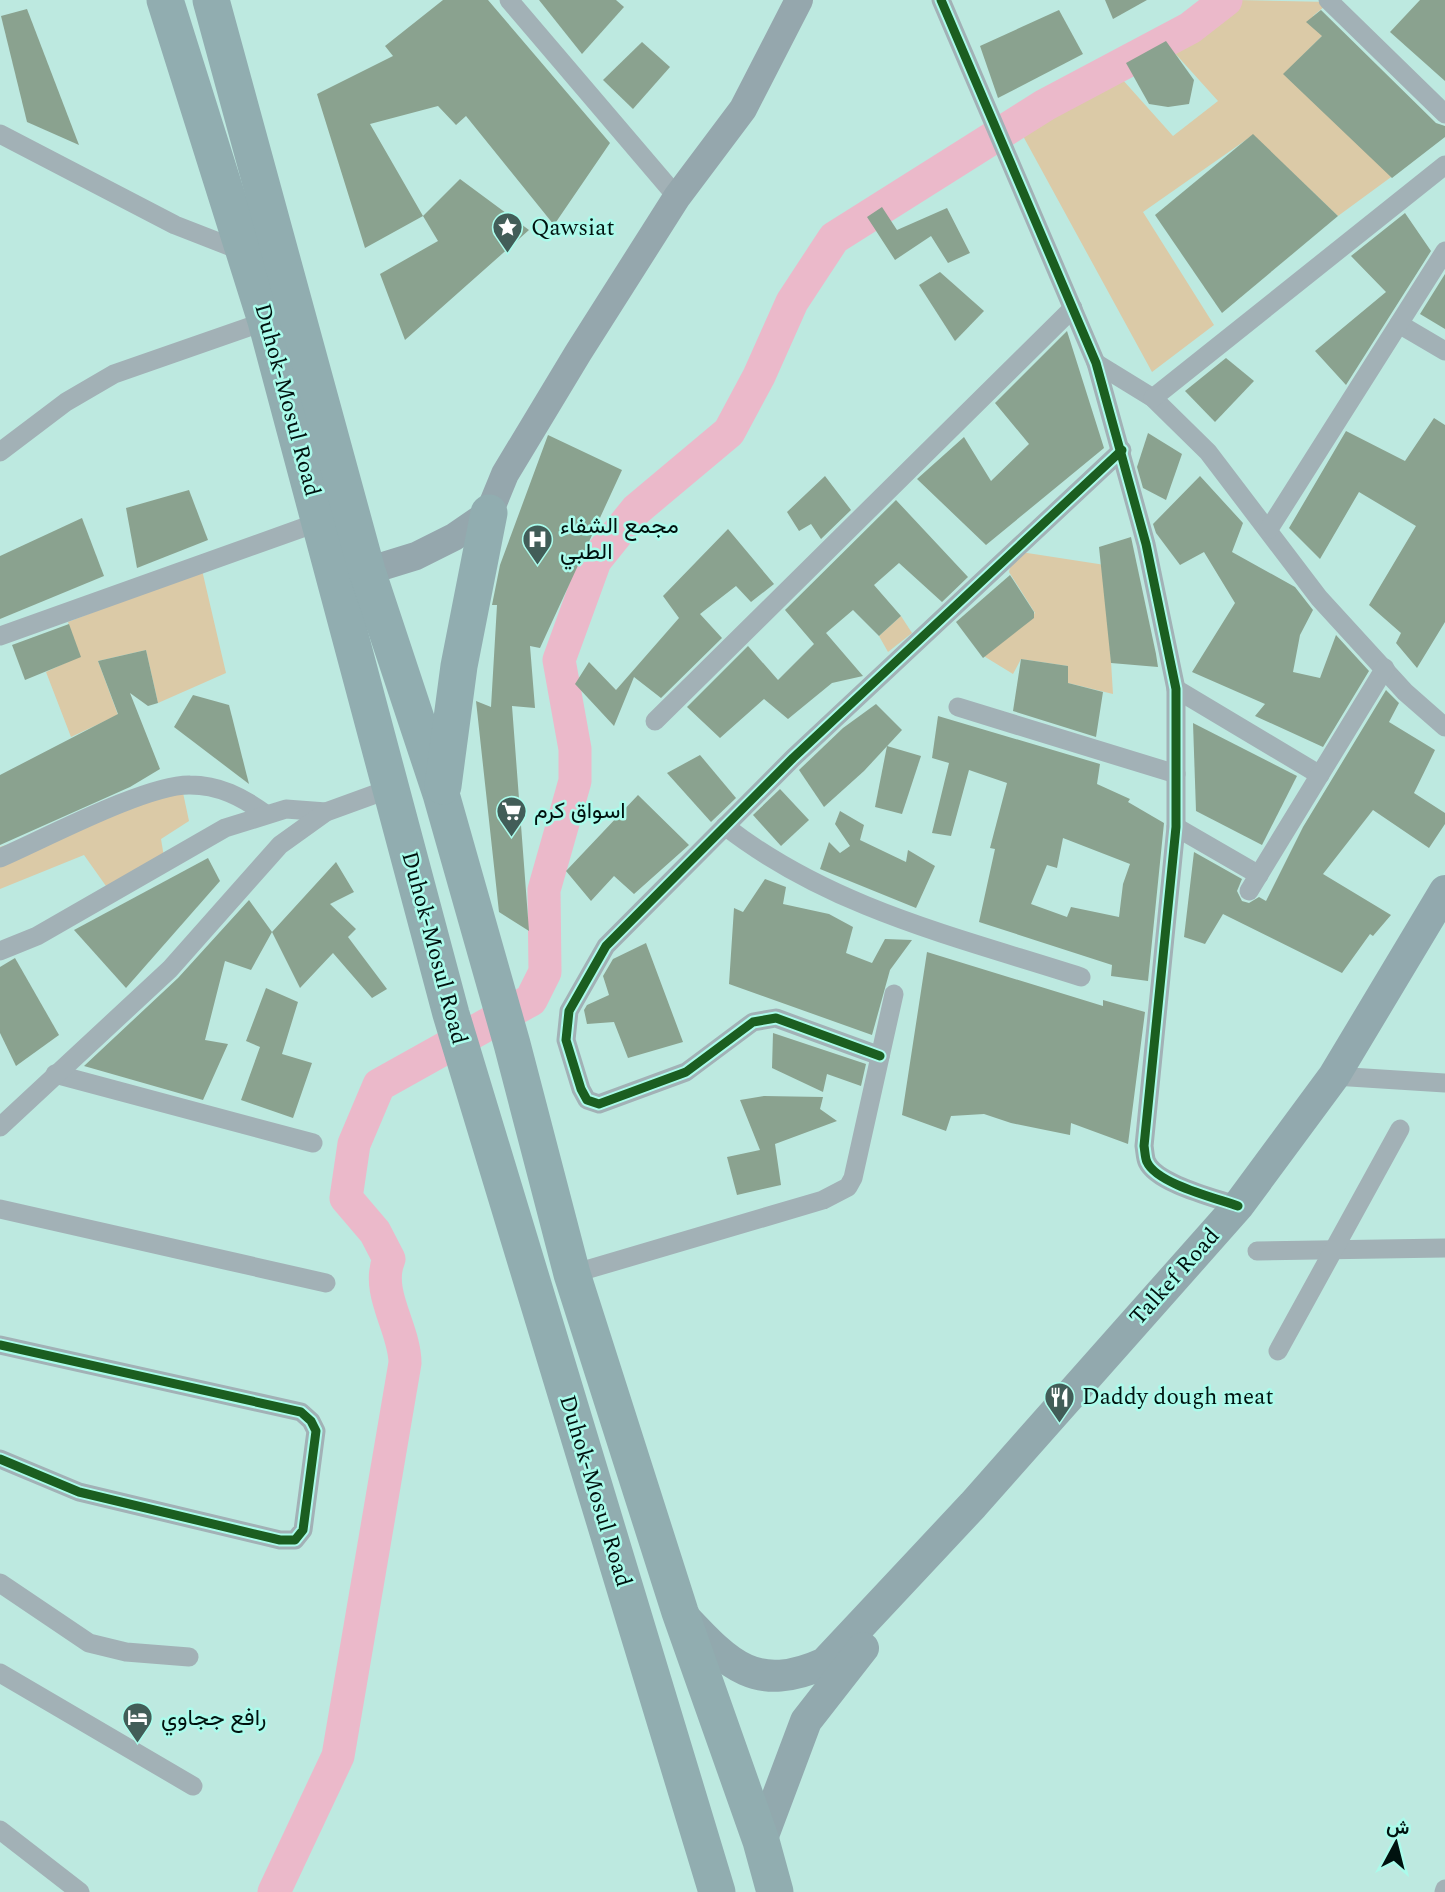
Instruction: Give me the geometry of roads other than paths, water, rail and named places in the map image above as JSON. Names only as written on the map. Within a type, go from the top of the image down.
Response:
[{"type":"highway","name":"Duhok-Mosul Road","points":[[165,0],[247,253],[319,522],[351,576],[441,794],[512,1044],[572,1274],[680,1612],[761,1841],[775,1892]]},
{"type":"highway","name":"Duhok-Mosul Road","points":[[211,0],[351,576],[392,788],[451,1014],[717,1892]]},
{"type":"highway","points":[[441,794],[459,666],[489,513]]},
{"type":"main road","points":[[351,576],[435,547],[489,513],[505,474],[677,197],[743,109],[799,0]]},
{"type":"main road","name":"Talkef Road","points":[[973,1505],[1238,1206],[1334,1076],[1445,891]]},
{"type":"main road","points":[[680,1612],[725,1659],[739,1668],[757,1676],[782,1677],[803,1673],[825,1663],[973,1505]]},
{"type":"main road","points":[[761,1841],[806,1721],[973,1505]]},
{"type":"street","points":[[509,0],[677,197]]},
{"type":"street","points":[[942,0],[1096,363],[1122,450],[1152,570],[1176,689],[1176,827],[1144,1146],[1148,1164],[1162,1177],[1238,1206]]},
{"type":"street","points":[[1328,0],[1445,114]]},
{"type":"street","points":[[0,134],[175,225],[247,253]]},
{"type":"street","points":[[1153,398],[1445,165]]},
{"type":"street","points":[[1269,529],[1445,251]]},
{"type":"street","points":[[654,721],[1073,308]]},
{"type":"street","points":[[0,452],[66,402],[114,374],[267,321]]},
{"type":"street","points":[[1399,324],[1445,351]]},
{"type":"street","points":[[1096,363],[1153,398],[1208,452],[1319,598],[1405,692],[1445,727]]},
{"type":"street","points":[[880,1056],[776,1018],[764,1018],[753,1023],[699,1064],[671,1079],[599,1104],[587,1100],[566,1040],[569,1011],[606,946],[793,758],[1122,450]]},
{"type":"street","points":[[0,636],[319,522]]},
{"type":"street","points":[[1176,827],[1254,883],[1385,668]]},
{"type":"street","points":[[1176,689],[1320,775]]},
{"type":"street","points":[[958,707],[1176,774]]},
{"type":"street","points":[[0,858],[168,787],[210,786],[230,792],[264,813]]},
{"type":"street","points":[[0,1127],[8,1115],[81,1053],[170,969],[281,845],[326,813],[392,788]]},
{"type":"street","points":[[0,951],[37,936],[225,828],[264,813],[294,808],[326,813]]},
{"type":"street","points":[[726,827],[763,856],[836,895],[878,912],[1081,977]]},
{"type":"street","points":[[572,1274],[823,1200],[848,1187],[853,1178],[894,995]]},
{"type":"street","points":[[55,1074],[313,1143]]},
{"type":"street","points":[[1334,1076],[1445,1083]]},
{"type":"street","points":[[1278,1350],[1400,1129]]},
{"type":"street","points":[[0,1209],[326,1283]]},
{"type":"street","points":[[1257,1251],[1445,1248]]},
{"type":"street","points":[[0,1345],[301,1412],[312,1421],[316,1431],[303,1530],[295,1540],[279,1540],[79,1492],[0,1459]]},
{"type":"street","points":[[0,1583],[89,1643],[126,1652],[189,1657]]},
{"type":"street","points":[[0,1673],[193,1786]]},
{"type":"street","points":[[0,1830],[79,1892]]},
{"type":"waterway","points":[[274,1892],[338,1756],[405,1363],[401,1337],[388,1297],[386,1272],[389,1259],[375,1232],[346,1198],[354,1144],[379,1085],[531,1000],[545,972],[544,890],[575,781],[575,749],[559,660],[595,561],[636,510],[729,432],[759,376],[792,302],[834,238],[1045,105],[1190,28],[1226,0]]},
{"type":"place","name":"Qawsiat","points":[[508,255]]},
{"type":"place","name":"مجمع الشفاء الطبي","points":[[537,566]]},
{"type":"place","name":"اسواق كرم","points":[[511,838]]},
{"type":"place","name":"Daddy dough meat","points":[[1059,1424]]},
{"type":"place","name":"رافع ججاوي","points":[[138,1745]]}]
